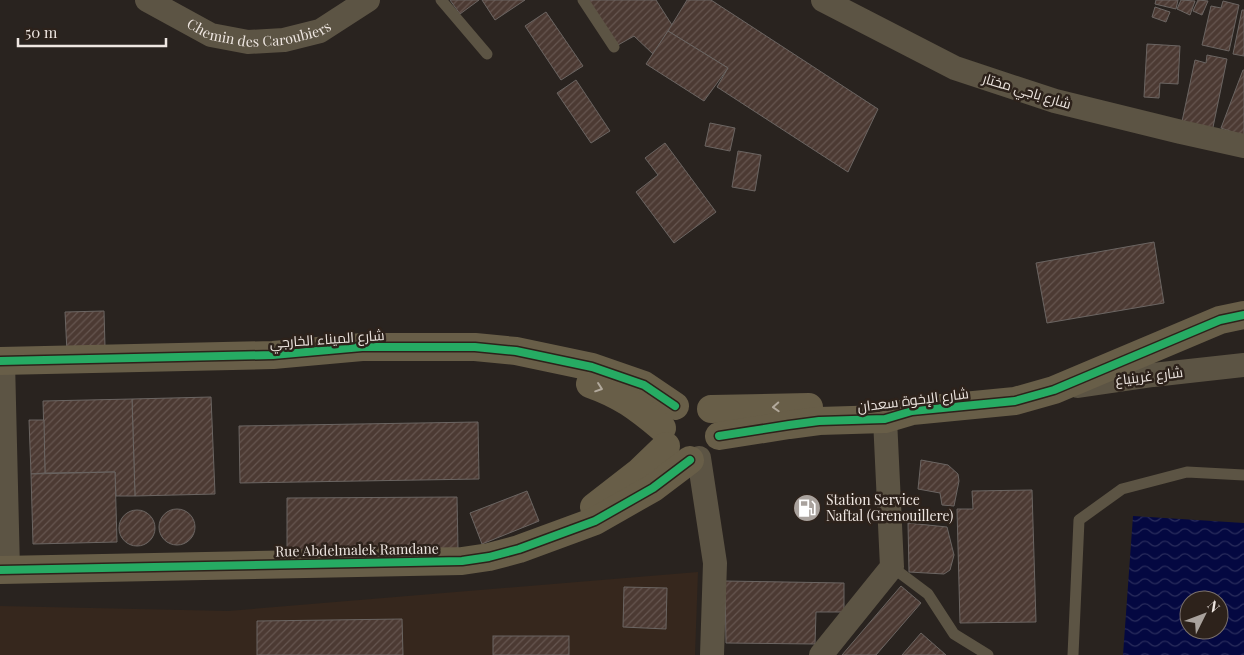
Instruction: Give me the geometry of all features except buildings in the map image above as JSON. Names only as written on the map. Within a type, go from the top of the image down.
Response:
[{"type":"street","name":"Chemin des Caroubiers","points":[[147,0],[211,35],[248,42],[284,40],[320,31],[368,0]]},
{"type":"street","name":"شارع باجي مختار","points":[[823,0],[955,68],[1055,101],[1244,146]]},
{"type":"street","name":"شارع الإخوة سعدان","points":[[720,436],[812,422],[885,419],[912,411],[1015,401],[1054,390],[1220,320],[1244,315]]},
{"type":"street","name":"شارع الميناء الخارجي","points":[[1,361],[273,355],[362,347],[475,347],[516,351],[556,358],[616,374],[644,386],[668,426]]},
{"type":"street","points":[[1,361],[4,570]]},
{"type":"street","name":"شارع غرينياغ","points":[[1054,390],[1153,375],[1244,366]]},
{"type":"street","points":[[712,655],[715,563],[695,459],[681,458],[672,453],[668,426],[684,402],[694,401],[711,409],[717,417],[720,436]]},
{"type":"street","name":"شارع الإخوة سعدان","points":[[711,409],[884,405],[897,406],[912,411]]},
{"type":"street","points":[[821,655],[892,567],[885,419]]},
{"type":"street","name":"Rue Abdelmalek Ramdane","points":[[646,480],[668,426]]},
{"type":"street","name":"Rue Abdelmalek Ramdane","points":[[4,570],[462,561],[518,549],[602,517],[646,480],[712,450],[720,436]]},
{"type":"lane","points":[[441,0],[487,54]]},
{"type":"lane","points":[[583,0],[614,48]]},
{"type":"lane","points":[[1073,655],[1080,520],[1122,490],[1187,472],[1244,475]]},
{"type":"lane","points":[[892,567],[928,594],[954,634],[988,655]]},
{"type":"shaded area","points":[[698,572],[695,655],[0,655],[0,606],[228,611]]},
{"type":"water","points":[[1133,516],[1244,523],[1244,655],[1123,655]]},
{"type":"cycle path","points":[[719,436],[819,421],[885,419],[912,411],[1015,401],[1054,390],[1220,320],[1244,315]]},
{"type":"cycle path","points":[[0,361],[273,355],[362,347],[475,347],[516,351],[592,367],[644,385],[675,406]]},
{"type":"cycle path","points":[[0,570],[462,561],[489,557],[519,549],[595,521],[653,488],[690,460]]},
{"type":"place","name":"Station Service Naftal (Grenouillere)","points":[[807,508]]}]
